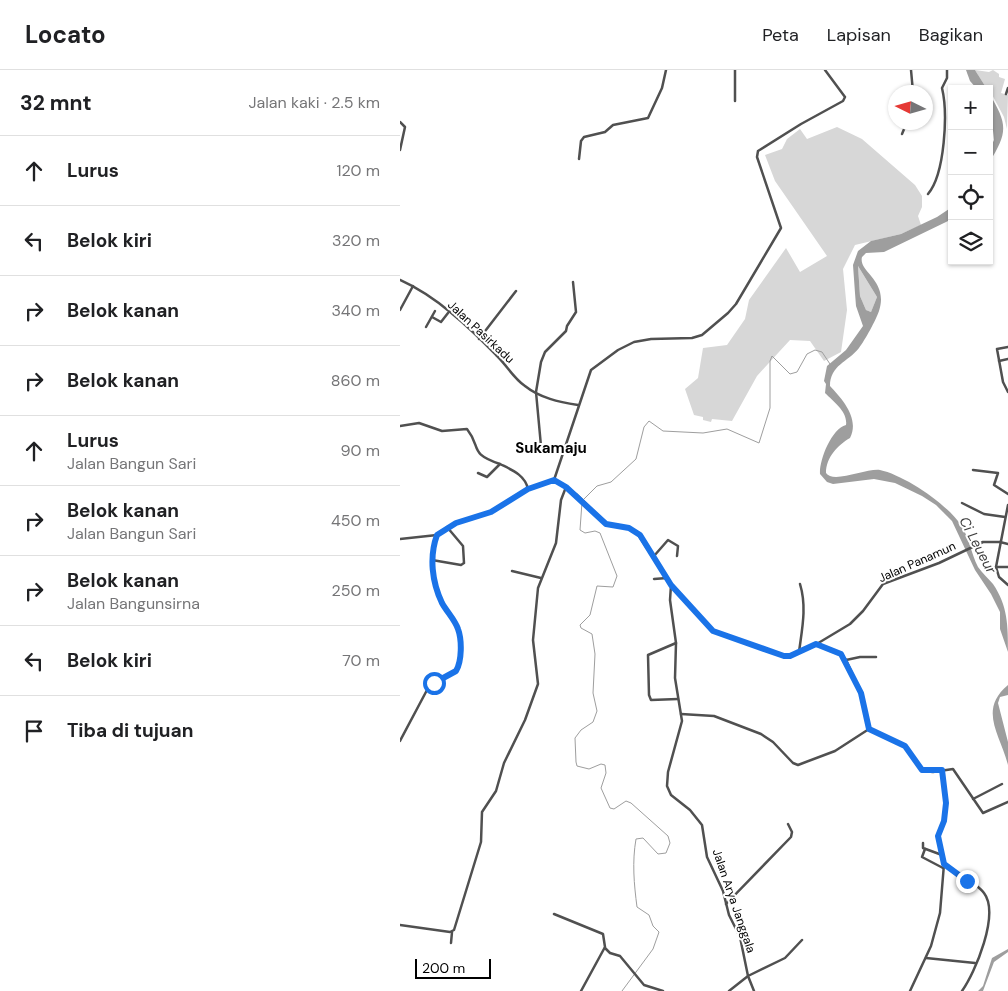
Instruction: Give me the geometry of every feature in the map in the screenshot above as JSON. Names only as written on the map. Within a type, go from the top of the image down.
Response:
[{"type":"street","points":[[579,159],[584,137],[605,132],[612,125],[648,118],[662,88],[666,70]]},
{"type":"street","points":[[735,70],[735,101]]},
{"type":"street","points":[[400,539],[437,535],[447,527],[467,518],[491,512],[528,489],[554,480],[589,373],[618,350],[642,340],[697,337],[719,322],[736,304],[781,228],[757,157],[758,152],[801,124],[843,101],[844,98],[841,91],[825,70]]},
{"type":"street","points":[[911,70],[913,85]]},
{"type":"street","points":[[928,194],[937,180],[944,146],[944,98],[942,88],[947,78],[947,70]]},
{"type":"street","points":[[1006,94],[1008,89]]},
{"type":"street","points":[[400,122],[404,124],[405,131],[400,150]]},
{"type":"street","points":[[902,134],[904,130]]},
{"type":"street","name":"Jalan Pasirkadu","points":[[400,280],[414,286],[479,339],[524,386],[555,401],[578,405]]},
{"type":"street","points":[[562,453],[541,446],[536,392],[543,355],[566,331],[566,326],[576,312],[573,282]]},
{"type":"street","points":[[400,310],[414,286]]},
{"type":"street","points":[[479,339],[516,291]]},
{"type":"street","points":[[426,327],[435,311]]},
{"type":"street","points":[[432,316],[441,322],[448,313]]},
{"type":"street","points":[[1008,346],[997,348],[1003,382],[1008,392]]},
{"type":"street","points":[[999,361],[1008,359]]},
{"type":"street","points":[[400,426],[419,423],[442,431],[468,429],[479,453],[486,459],[500,464],[520,476],[526,481],[528,489]]},
{"type":"street","points":[[478,473],[487,477],[500,464]]},
{"type":"street","points":[[973,470],[998,473],[994,485],[1008,494]]},
{"type":"street","name":"Jalan Panamun","points":[[554,480],[580,498],[606,524],[637,532],[671,585],[713,631],[773,653],[787,656],[810,648],[858,617],[883,584],[939,564],[987,541],[1000,542]]},
{"type":"street","points":[[451,943],[452,932],[480,842],[482,812],[496,791],[504,763],[525,720],[538,684],[533,636],[541,578],[556,543],[560,500],[566,487]]},
{"type":"street","points":[[962,503],[984,514],[1005,517]]},
{"type":"street","points":[[1008,505],[996,567],[999,577],[1008,585]]},
{"type":"street","points":[[432,560],[461,565],[464,563],[463,546],[447,527]]},
{"type":"street","points":[[400,740],[427,690],[434,683],[456,671],[459,665],[459,631],[442,603],[436,585],[432,560],[437,535]]},
{"type":"street","points":[[654,556],[668,540],[678,546],[677,556]]},
{"type":"street","points":[[1000,542],[1008,544]]},
{"type":"street","points":[[996,567],[1008,567]]},
{"type":"street","points":[[512,571],[541,578]]},
{"type":"street","points":[[654,579],[667,578]]},
{"type":"street","points":[[799,652],[804,619],[804,597],[800,584]]},
{"type":"street","name":"Jalan Arya Janggala","points":[[671,585],[670,600],[676,643],[674,667],[681,714],[681,730],[668,772],[667,786],[671,795],[690,810],[702,825],[707,857],[724,891],[726,904],[740,937],[748,976],[754,991]]},
{"type":"street","points":[[676,643],[648,655],[649,695],[652,700],[678,699]]},
{"type":"street","points":[[816,644],[839,652],[846,660],[861,693],[869,729]]},
{"type":"street","points":[[846,660],[860,656],[876,657]]},
{"type":"street","points":[[681,714],[714,716],[765,736],[793,763],[798,765],[835,751],[869,729]]},
{"type":"street","points":[[869,729],[905,746],[922,770],[954,769],[984,813],[1008,802]]},
{"type":"street","points":[[910,991],[926,958],[940,913],[944,866],[938,836],[944,821],[946,803],[942,770]]},
{"type":"street","points":[[973,799],[1002,784]]},
{"type":"street","points":[[726,904],[791,837],[792,832],[788,824]]},
{"type":"street","points":[[923,843],[925,849],[921,856],[944,866],[980,888],[988,899],[988,932],[962,991]]},
{"type":"street","points":[[925,849],[942,855]]},
{"type":"street","points":[[554,914],[602,932],[605,948],[611,953],[620,956],[644,985],[663,991]]},
{"type":"street","points":[[400,924],[452,932]]},
{"type":"street","points":[[729,991],[748,976],[784,958],[802,940]]},
{"type":"street","points":[[581,991],[605,948]]},
{"type":"street","points":[[926,958],[975,963]]},
{"type":"shaded area","points":[[966,70],[975,70],[984,85],[974,85]]},
{"type":"shaded area","points":[[975,70],[989,72],[993,70],[999,74],[999,77],[1005,79],[1001,93],[1008,95],[1007,129],[1004,117],[993,96],[993,85],[984,85]]},
{"type":"shaded area","points":[[993,100],[1000,113],[1003,128],[1000,143],[993,156]]},
{"type":"shaded area","points":[[837,127],[862,139],[915,185],[922,196],[922,207],[918,216],[921,225],[901,234],[855,245],[843,269],[847,310],[841,352],[824,361],[810,341],[790,340],[757,376],[732,421],[712,419],[711,422],[703,420],[703,417],[694,415],[685,389],[698,378],[703,348],[727,345],[745,319],[749,300],[786,248],[800,272],[827,256],[775,181],[765,155],[782,149],[787,139],[800,129],[807,139]]},
{"type":"shaded area","points":[[948,210],[948,221],[884,252],[866,253],[862,257],[864,267],[877,284],[881,300],[878,315],[870,330],[855,353],[836,368],[831,379],[830,386],[840,397],[851,416],[853,431],[850,438],[841,444],[830,457],[826,473],[836,477],[880,470],[912,484],[946,508],[961,525],[978,567],[993,584],[1002,600],[1007,625],[1008,652],[1000,629],[1000,612],[975,570],[952,521],[936,505],[895,483],[874,479],[833,484],[827,482],[820,474],[827,446],[835,433],[846,425],[843,412],[825,393],[826,384],[824,381],[827,366],[846,350],[863,326],[856,306],[853,265],[858,251],[871,241],[901,234]],"holes":[[[858,266],[877,297],[871,312],[866,310],[860,296]]]},
{"type":"shaded area","points":[[858,266],[877,297],[871,312],[866,310],[860,296]]},
{"type":"shaded area","points":[[1008,685],[1008,695],[1000,697],[998,703],[1008,742],[1008,765],[994,723],[993,713],[994,704],[999,694]]},
{"type":"shaded area","points":[[1008,949],[1008,952],[994,962],[983,991],[978,991],[983,986],[992,958]]},
{"type":"waterway","points":[[584,499],[597,486],[611,482],[636,459],[644,427],[649,421],[663,431],[703,433],[727,429],[759,443],[770,408],[770,361],[772,356],[790,374],[797,372],[807,354],[815,350],[822,352],[830,364]]},
{"type":"waterway","points":[[582,502],[580,530],[585,533],[595,531],[600,533],[617,576],[613,587],[597,586],[590,615],[580,625],[581,628],[592,634],[595,654],[593,693],[597,711],[593,722],[581,730],[575,738],[577,766],[589,769],[601,764],[605,765],[606,773],[601,788],[610,808],[614,809],[626,801],[631,803],[668,836],[670,843],[666,853],[658,854],[643,838],[636,839],[634,873],[637,907],[649,915],[653,926],[659,932],[653,949],[622,991]]},
{"type":"district","name":"Sukamaju","points":[[551,448]]},
{"type":"route","points":[[434,683],[458,669],[460,651],[459,631],[442,603],[433,570],[432,551],[437,535],[467,518],[491,512],[503,506],[528,489],[554,480],[566,487],[592,509],[606,524],[626,527],[640,535],[671,585],[713,631],[784,656],[790,656],[816,644],[841,654],[848,664],[861,693],[869,729],[905,746],[922,770],[930,772],[942,770],[946,803],[944,821],[938,839],[944,864],[967,881]]},
{"type":"water label","name":"Ci Leueur","points":[[978,545]]}]
